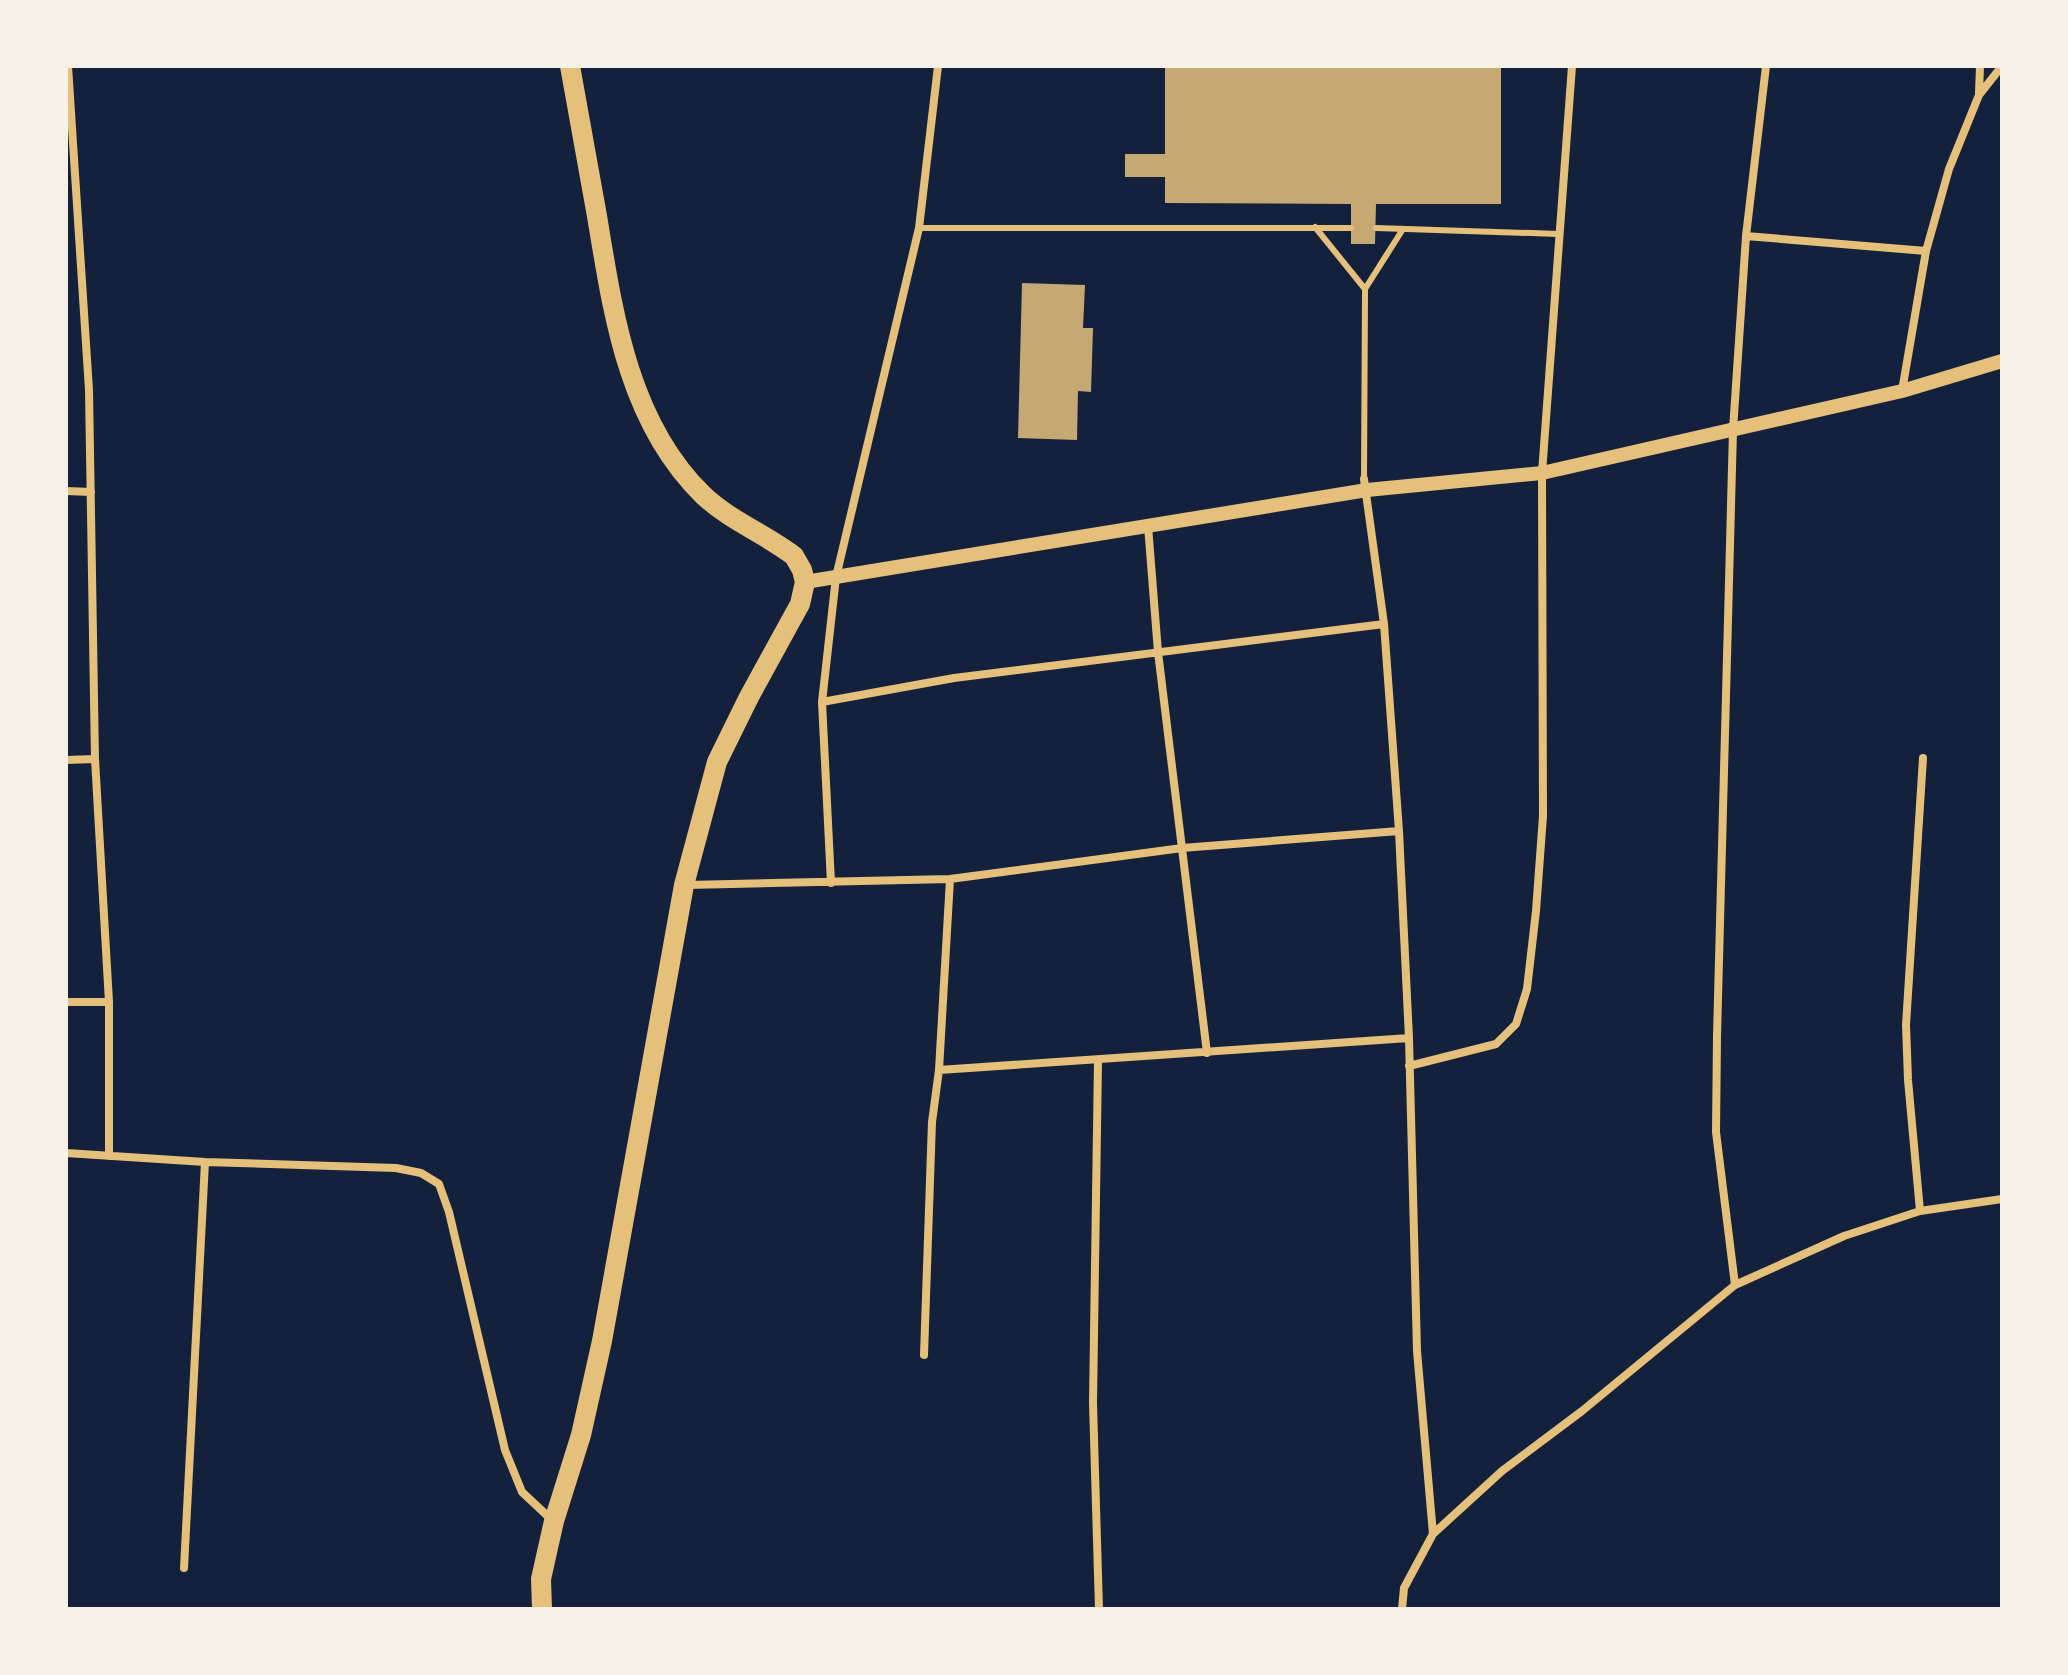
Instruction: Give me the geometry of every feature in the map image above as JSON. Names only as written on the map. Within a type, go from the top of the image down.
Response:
[{"type":"main road","points":[[542,1609],[541,1579],[554,1521],[581,1435],[602,1341],[684,885],[717,762],[800,604],[805,582],[794,556],[705,497],[683,473],[661,442],[637,391],[615,324],[570,66]]},
{"type":"street","points":[[68,66],[89,390],[95,759],[109,1002],[109,1156]]},
{"type":"street","points":[[831,883],[822,702],[836,577],[919,228],[938,66]]},
{"type":"street","points":[[1409,1066],[1496,1044],[1516,1024],[1527,989],[1543,816],[1542,473],[1572,66]]},
{"type":"street","points":[[1735,1285],[1716,1132],[1733,430],[1746,236],[1766,66]]},
{"type":"street","points":[[1979,95],[1980,66]]},
{"type":"street","points":[[1902,391],[1926,251],[1949,169],[1979,95],[2002,66]]},
{"type":"street","points":[[1746,236],[1926,251]]},
{"type":"street","points":[[805,582],[1148,526],[1365,485],[1542,473],[1902,391],[2002,361]]},
{"type":"street","points":[[1365,485],[1384,624],[1399,831],[1409,1038],[1417,1351],[1433,1534]]},
{"type":"street","points":[[66,491],[91,492]]},
{"type":"street","points":[[1148,526],[1158,652],[1207,1053]]},
{"type":"street","points":[[822,702],[954,678],[1384,624]]},
{"type":"street","points":[[1920,1211],[1906,1025],[1923,758]]},
{"type":"street","points":[[66,760],[95,759]]},
{"type":"street","points":[[684,885],[950,879],[1182,848],[1399,831]]},
{"type":"street","points":[[924,1355],[932,1122],[939,1070],[950,879]]},
{"type":"street","points":[[66,1002],[109,1002]]},
{"type":"street","points":[[939,1070],[1409,1038]]},
{"type":"street","points":[[1098,1061],[1093,1403],[1099,1609]]},
{"type":"street","points":[[66,1153],[205,1162],[396,1168],[421,1173],[439,1184],[449,1212],[505,1450],[522,1492],[554,1521]]},
{"type":"street","points":[[184,1568],[205,1162]]},
{"type":"street","points":[[1402,1609],[1404,1588],[1433,1534],[1502,1471],[1582,1411],[1735,1285],[1844,1236],[1920,1211],[2002,1199]]},
{"type":"lane","points":[[1315,227],[1365,289]]},
{"type":"lane","points":[[919,228],[1351,228]]},
{"type":"lane","points":[[1376,228],[1559,234]]},
{"type":"lane","points":[[1365,485],[1365,289],[1403,229]]},
{"type":"building","points":[[1165,66],[1501,66],[1501,204],[1376,204],[1375,244],[1351,244],[1351,204],[1165,203],[1165,177],[1125,177],[1125,154],[1165,154]]},
{"type":"building","points":[[1022,283],[1085,285],[1083,328],[1093,328],[1091,392],[1078,391],[1077,440],[1018,438]]}]
